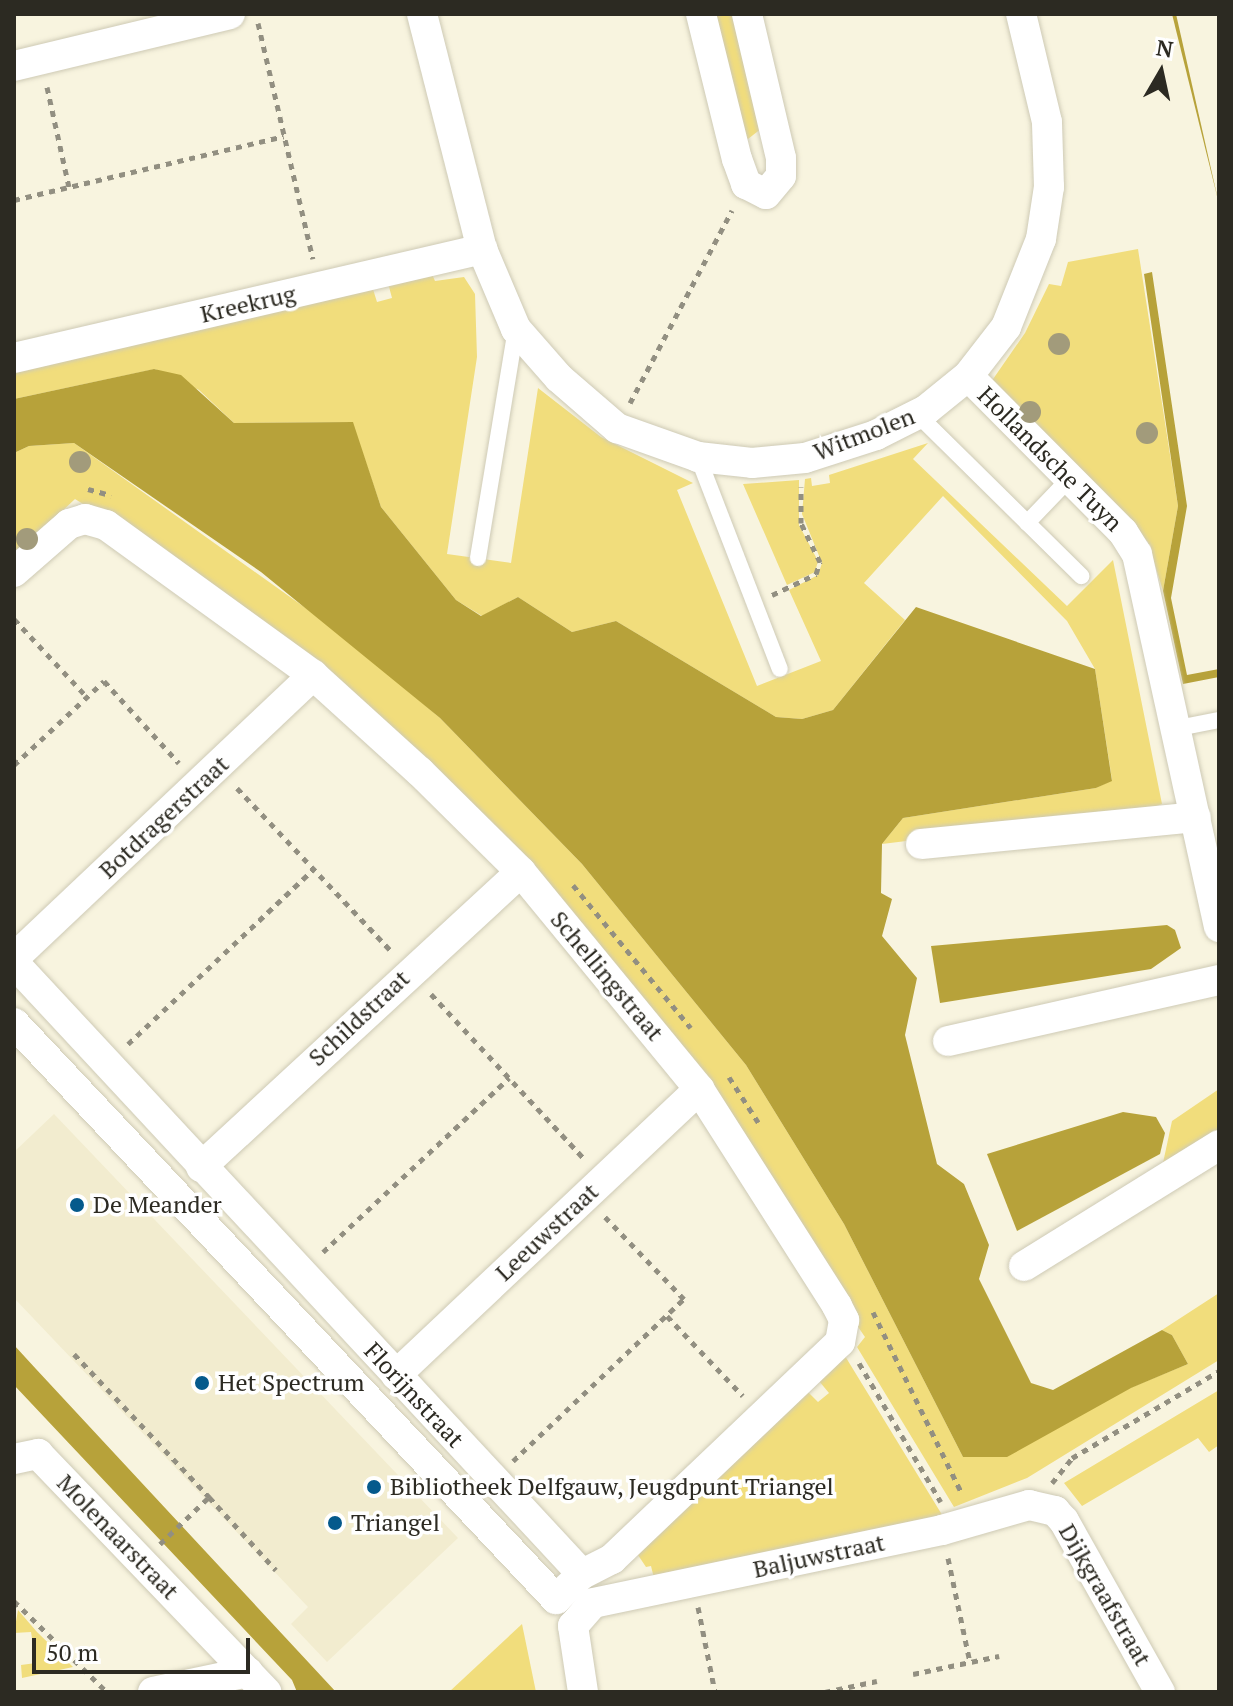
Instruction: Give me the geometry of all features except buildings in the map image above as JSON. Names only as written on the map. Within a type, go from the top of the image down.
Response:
[{"type":"street","points":[[27,63],[230,14]]},
{"type":"street","name":"Witmolen","points":[[422,14],[482,249],[516,329],[559,378],[617,428],[698,457],[752,463],[803,458],[876,435],[917,414],[968,376],[1006,327],[1024,291],[1049,187],[1047,122],[1021,14]]},
{"type":"street","points":[[701,14],[746,184],[766,194],[781,176],[781,158],[747,14]]},
{"type":"street","name":"Kreekrug","points":[[14,358],[482,249]]},
{"type":"street","name":"Hollandsche Tuyn","points":[[968,376],[1070,478],[1137,554],[1196,817],[1214,880],[1219,927]]},
{"type":"street","name":"Schellingstraat","points":[[14,572],[69,524],[96,521],[313,675],[521,872],[699,1089],[837,1306],[844,1320],[840,1342]]},
{"type":"street","name":"Botdragerstraat","points":[[14,961],[313,675]]},
{"type":"street","points":[[921,844],[1196,817]]},
{"type":"street","name":"Schildstraat","points":[[201,1167],[409,970],[521,872]]},
{"type":"street","name":"Florijnstraat","points":[[14,961],[300,1274],[582,1574],[556,1599],[14,1023]]},
{"type":"street","points":[[948,1041],[1219,980]]},
{"type":"street","points":[[77,1090],[107,1064]]},
{"type":"street","name":"Leeuwstraat","points":[[396,1375],[699,1089]]},
{"type":"street","points":[[1024,1266],[1219,1145]]},
{"type":"street","points":[[273,1299],[300,1274]]},
{"type":"street","points":[[582,1574],[612,1559],[840,1342]]},
{"type":"street","name":"Molenaarstraat","points":[[14,1459],[38,1454],[257,1682]]},
{"type":"street","name":"Baljuwstraat","points":[[583,1692],[573,1626],[593,1603],[958,1526],[1017,1507],[1043,1506]]},
{"type":"street","name":"Dijkgraafstraat","points":[[1043,1506],[1055,1511],[1073,1535],[1160,1692]]},
{"type":"street","points":[[153,1692],[257,1682]]},
{"type":"lane","points":[[478,558],[516,329]]},
{"type":"lane","points":[[917,414],[1081,576]]},
{"type":"lane","points":[[698,457],[780,669]]},
{"type":"lane","points":[[1027,523],[1070,478]]},
{"type":"lane","points":[[1178,728],[1219,720]]},
{"type":"path","points":[[256,14],[320,287]]},
{"type":"path","points":[[27,63],[69,187]]},
{"type":"path","points":[[14,200],[284,136]]},
{"type":"path","points":[[617,428],[746,184]]},
{"type":"path","points":[[754,603],[816,574],[820,562],[801,523],[803,458]]},
{"type":"path","points":[[14,619],[87,697]]},
{"type":"path","points":[[14,765],[104,681],[314,869],[409,970],[509,1078],[684,1299],[493,1479]]},
{"type":"path","points":[[107,1064],[314,869]]},
{"type":"path","points":[[300,1274],[509,1078]]},
{"type":"path","points":[[872,1311],[958,1526],[970,1662]]},
{"type":"path","points":[[667,1316],[762,1416]]},
{"type":"path","points":[[840,1342],[853,1352],[958,1526]]},
{"type":"path","points":[[74,1354],[276,1570]]},
{"type":"path","points":[[1043,1506],[1055,1475],[1072,1458],[1219,1371]]},
{"type":"path","points":[[156,1548],[209,1497]]},
{"type":"path","points":[[693,1583],[715,1692]]},
{"type":"path","points":[[14,1601],[107,1692]]},
{"type":"path","points":[[913,1674],[999,1656]]},
{"type":"path","points":[[825,1692],[877,1681]]},
{"type":"shaded area","points":[[708,14],[734,14],[762,128],[748,139],[737,134]]},
{"type":"shaded area","points":[[1172,14],[1176,14],[1219,204]]},
{"type":"shaded area","points":[[1138,249],[1178,506],[1163,591],[1148,542],[991,382],[1025,333],[1049,284],[1061,286],[1068,262]]},
{"type":"shaded area","points":[[431,272],[435,281],[464,277],[475,294],[477,357],[447,554],[511,563],[538,388],[601,437],[693,483],[677,490],[757,686],[821,661],[789,590],[818,575],[822,563],[802,514],[805,479],[811,478],[812,486],[830,483],[829,475],[928,443],[913,459],[1067,606],[1113,560],[1162,804],[1141,812],[882,844],[903,818],[1096,788],[1112,780],[1095,669],[1067,621],[943,496],[864,583],[905,620],[833,710],[802,719],[776,717],[616,621],[572,632],[518,597],[482,616],[456,600],[381,507],[352,422],[234,423],[199,390],[155,369],[14,399],[14,369],[372,286],[377,302],[392,298],[388,283]]},
{"type":"shaded area","points":[[1152,272],[1187,506],[1171,598],[1187,675],[1219,669],[1219,677],[1183,684],[1163,591],[1178,506],[1144,274]]},
{"type":"shaded area","points":[[154,369],[181,375],[234,423],[353,422],[381,507],[456,600],[481,616],[518,597],[572,632],[616,621],[776,717],[802,719],[833,710],[916,607],[1095,669],[1112,781],[1096,788],[903,818],[882,844],[881,893],[892,899],[882,936],[917,978],[905,1035],[937,1164],[964,1184],[989,1245],[979,1279],[1031,1383],[1053,1390],[1162,1330],[1172,1335],[1188,1364],[1131,1388],[1007,1457],[963,1457],[844,1224],[746,1065],[582,864],[440,718],[261,572],[74,443],[29,446],[14,453],[14,399]]},
{"type":"shaded area","points":[[74,443],[335,629],[440,718],[582,864],[746,1065],[844,1224],[963,1457],[1188,1364],[1172,1335],[1162,1330],[1219,1293],[1219,1360],[1027,1478],[954,1507],[857,1347],[865,1337],[591,937],[134,536],[75,499],[14,557],[14,453],[29,446]]},
{"type":"shaded area","points":[[799,480],[799,525],[818,561],[815,572],[787,585],[743,484]]},
{"type":"shaded area","points":[[1167,925],[1175,930],[1181,948],[1151,969],[940,1003],[931,946]]},
{"type":"shaded area","points":[[1219,1089],[1219,1129],[1163,1163],[1172,1121]]},
{"type":"shaded area","points":[[1123,1112],[1156,1117],[1165,1133],[1160,1154],[1017,1231],[987,1154]]},
{"type":"shaded area","points":[[54,1114],[458,1538],[327,1662],[291,1624],[308,1607],[14,1298],[14,1152]]},
{"type":"shaded area","points":[[14,1345],[336,1692],[297,1692],[292,1680],[14,1385]]},
{"type":"shaded area","points":[[845,1356],[944,1518],[654,1578],[651,1566],[646,1567],[636,1552],[807,1391],[818,1402],[829,1393],[819,1381]]},
{"type":"shaded area","points":[[1219,1390],[1219,1445],[1209,1452],[1198,1438],[1082,1506],[1064,1483]]},
{"type":"shaded area","points":[[18,1610],[73,1667],[22,1678],[21,1665],[36,1663],[31,1632],[14,1633]]},
{"type":"shaded area","points":[[522,1624],[536,1692],[449,1692]]},
{"type":"place","name":"De Meander","points":[[77,1205]]},
{"type":"place","name":"Het Spectrum","points":[[202,1383]]},
{"type":"place","name":"Bibliotheek Delfgauw, Jeugdpunt Triangel","points":[[374,1487]]},
{"type":"place","name":"Triangel","points":[[335,1523]]}]
